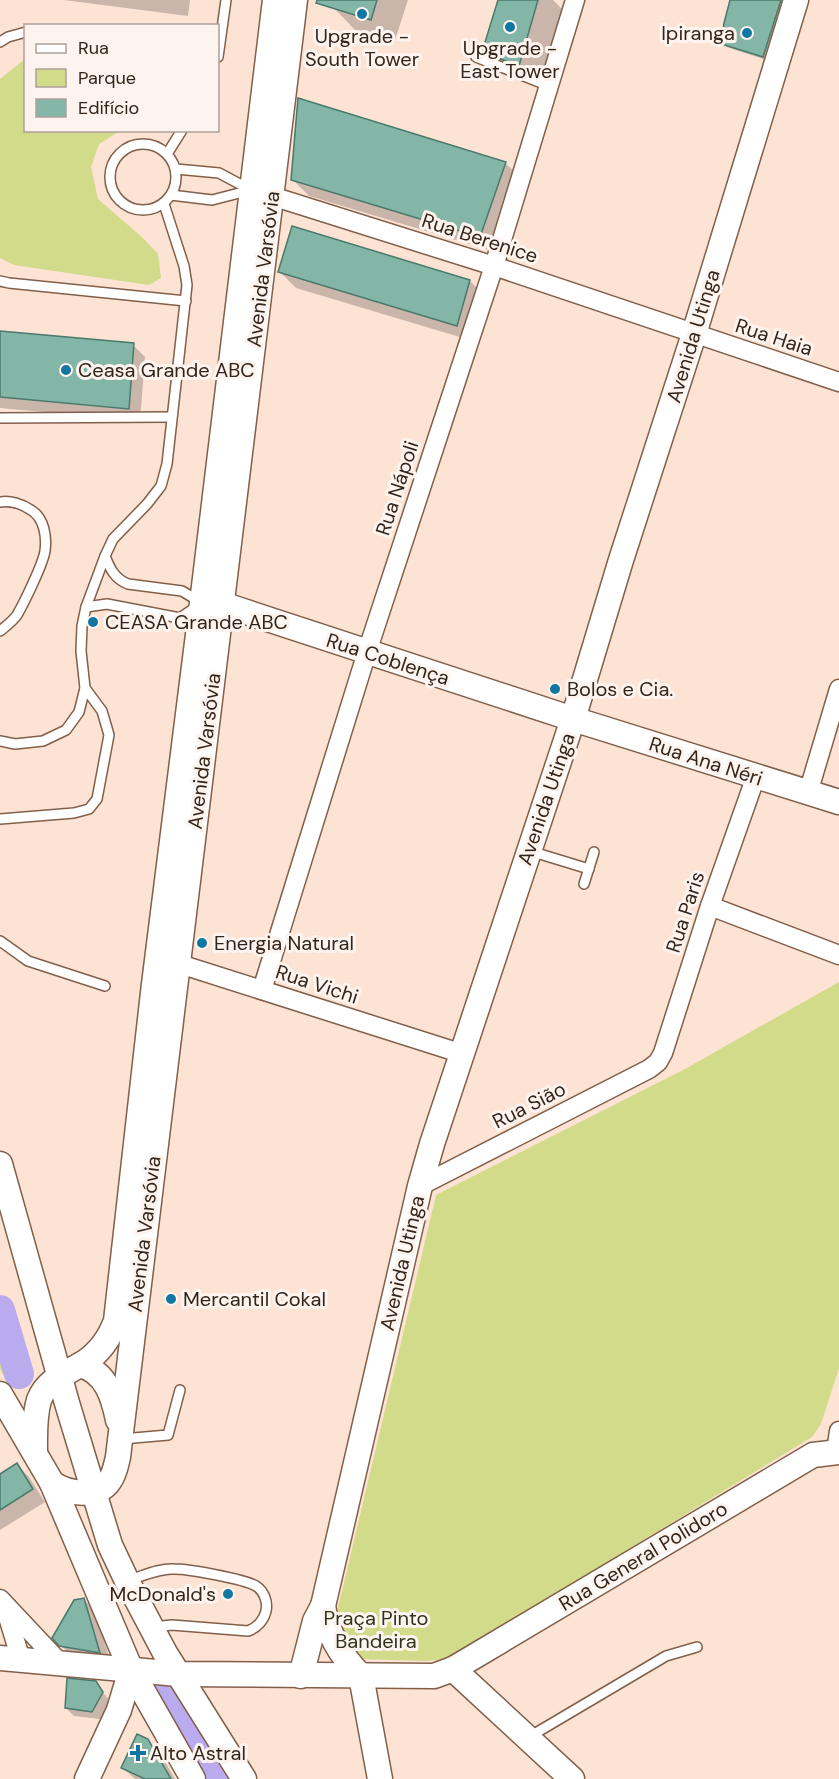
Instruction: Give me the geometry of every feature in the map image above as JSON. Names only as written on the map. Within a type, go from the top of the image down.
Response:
[{"type":"main road","name":"Avenida Varsóvia","points":[[35,1452],[35,1424],[39,1401],[46,1388],[60,1376],[93,1356],[112,1332],[116,1321],[167,960],[212,604],[261,193],[275,0]]},
{"type":"main road","name":"Avenida Varsóvia","points":[[261,193],[295,0]]},
{"type":"main road","name":"Avenida Utinga","points":[[301,1676],[315,1621],[323,1606],[420,1186],[432,1144],[573,719],[796,0]]},
{"type":"main road","name":"Rua Coblença","points":[[212,604],[573,719]]},
{"type":"main road","name":"Rua Ana Néri","points":[[573,719],[839,802]]},
{"type":"main road","name":"Avenida Varsóvia","points":[[93,1491],[110,1482],[115,1471],[167,960]]},
{"type":"main road","points":[[0,1164],[110,1545],[151,1627],[244,1779]]},
{"type":"main road","points":[[80,1365],[98,1372],[106,1383],[114,1401],[120,1435]]},
{"type":"main road","points":[[0,1394],[52,1483],[131,1670],[193,1779]]},
{"type":"main road","name":"Rua General Polidoro","points":[[453,1669],[807,1458],[838,1445]]},
{"type":"main road","points":[[52,1483],[65,1490],[84,1493],[93,1491]]},
{"type":"main road","name":"Avenida Utinga","points":[[323,1606],[326,1622],[334,1641],[361,1676]]},
{"type":"main road","points":[[10,1659],[178,1674],[434,1676],[453,1669],[572,1779]]},
{"type":"main road","points":[[87,1779],[119,1710],[131,1670]]},
{"type":"main road","points":[[361,1676],[380,1779]]},
{"type":"street","name":"Rua Nápoli","points":[[262,990],[367,652],[494,266],[575,0]]},
{"type":"street","name":"Rua Berenice","points":[[261,193],[494,266],[694,334]]},
{"type":"street","name":"Rua Haia","points":[[694,334],[839,382]]},
{"type":"street","points":[[808,793],[839,688]]},
{"type":"street","name":"Rua Paris","points":[[658,1062],[663,1053],[710,906],[756,777]]},
{"type":"street","points":[[710,906],[839,955]]},
{"type":"street","name":"Rua Vichi","points":[[167,960],[463,1054]]},
{"type":"street","name":"Rua Sião","points":[[420,1186],[649,1069],[658,1062]]},
{"type":"street","points":[[0,1600],[8,1617],[10,1659]]},
{"type":"street","points":[[0,1600],[61,1664]]},
{"type":"lane","points":[[219,50],[226,0]]},
{"type":"lane","points":[[0,42],[8,36],[24,32]]},
{"type":"lane","points":[[476,57],[549,86]]},
{"type":"lane","points":[[167,154],[181,132]]},
{"type":"lane","points":[[137,144],[158,147],[173,161],[176,169],[175,187],[171,195],[164,204],[154,209],[132,209],[123,204],[115,195],[111,185],[112,164],[118,154],[127,147],[137,144]]},
{"type":"lane","points":[[176,169],[219,173],[261,193]]},
{"type":"lane","points":[[171,195],[212,200],[261,193]]},
{"type":"lane","points":[[0,741],[15,744],[43,741],[66,730],[79,712],[85,688],[81,651],[82,626],[86,607],[113,539],[161,486],[167,464],[187,285],[184,266],[164,204]]},
{"type":"lane","points":[[0,281],[186,301]]},
{"type":"lane","points":[[0,418],[171,417]]},
{"type":"lane","points":[[0,502],[7,501],[25,506],[38,514],[44,527],[45,552],[16,617],[0,631]]},
{"type":"lane","points":[[105,556],[111,570],[119,580],[128,584],[182,591],[212,604]]},
{"type":"lane","points":[[86,607],[107,604],[180,618],[212,604]]},
{"type":"lane","points":[[0,819],[74,813],[89,809],[97,799],[109,735],[102,711],[85,688]]},
{"type":"lane","points":[[528,851],[589,868]]},
{"type":"lane","points":[[584,884],[594,852]]},
{"type":"lane","points":[[0,940],[28,961],[105,986]]},
{"type":"lane","points":[[120,1435],[168,1435],[180,1390]]},
{"type":"lane","points":[[127,1581],[172,1568],[255,1586],[264,1595],[266,1604],[264,1618],[249,1631],[172,1625],[151,1627]]},
{"type":"lane","points":[[527,1738],[666,1656],[697,1647]]},
{"type":"green space","points":[[24,60],[24,132],[118,132],[99,144],[91,167],[98,199],[158,254],[161,278],[149,285],[14,265],[0,258],[0,79]]},
{"type":"green space","name":"Praça Pinto Bandeira","points":[[839,982],[839,1368],[821,1424],[812,1437],[455,1655],[425,1661],[359,1659],[341,1629],[338,1608],[436,1195],[685,1069]]},
{"type":"green space","points":[[0,1338],[9,1370],[3,1375],[0,1369]]},
{"type":"building","name":"Upgrade - South Tower","points":[[317,0],[377,0],[371,20],[316,3]]},
{"type":"building","name":"Upgrade - East Tower","points":[[498,0],[538,0],[519,66],[482,52]]},
{"type":"building","name":"Ipiranga","points":[[730,0],[781,0],[763,57],[721,44]]},
{"type":"building","points":[[298,98],[506,162],[480,237],[291,180]]},
{"type":"building","points":[[292,226],[470,280],[457,326],[278,272]]},
{"type":"building","name":"Ceasa Grande ABC","points":[[0,331],[134,343],[129,409],[0,397]]},
{"type":"building","points":[[17,1463],[33,1489],[0,1510],[0,1474]]},
{"type":"building","points":[[84,1598],[100,1653],[59,1646],[52,1638],[74,1600]]},
{"type":"building","points":[[67,1678],[96,1681],[103,1692],[92,1712],[65,1708]]},
{"type":"building","points":[[137,1734],[148,1739],[171,1779],[145,1779],[121,1768]]},
{"type":"waterway","points":[[0,1310],[19,1374]]},
{"type":"waterway","points":[[168,1695],[218,1779]]},
{"type":"place","name":"Upgrade - South Tower","points":[[362,14]]},
{"type":"place","name":"Upgrade - East Tower","points":[[510,27]]},
{"type":"place","name":"Ipiranga","points":[[747,33]]},
{"type":"place","name":"Ceasa Grande ABC","points":[[66,370]]},
{"type":"place","name":"CEASA Grande ABC","points":[[93,622]]},
{"type":"place","name":"Bolos e Cia.","points":[[555,689]]},
{"type":"place","name":"Energia Natural","points":[[202,943]]},
{"type":"place","name":"Mercantil Cokal","points":[[171,1299]]},
{"type":"place","name":"McDonald's","points":[[228,1594]]},
{"type":"place","name":"Alto Astral","points":[[138,1753]]}]
